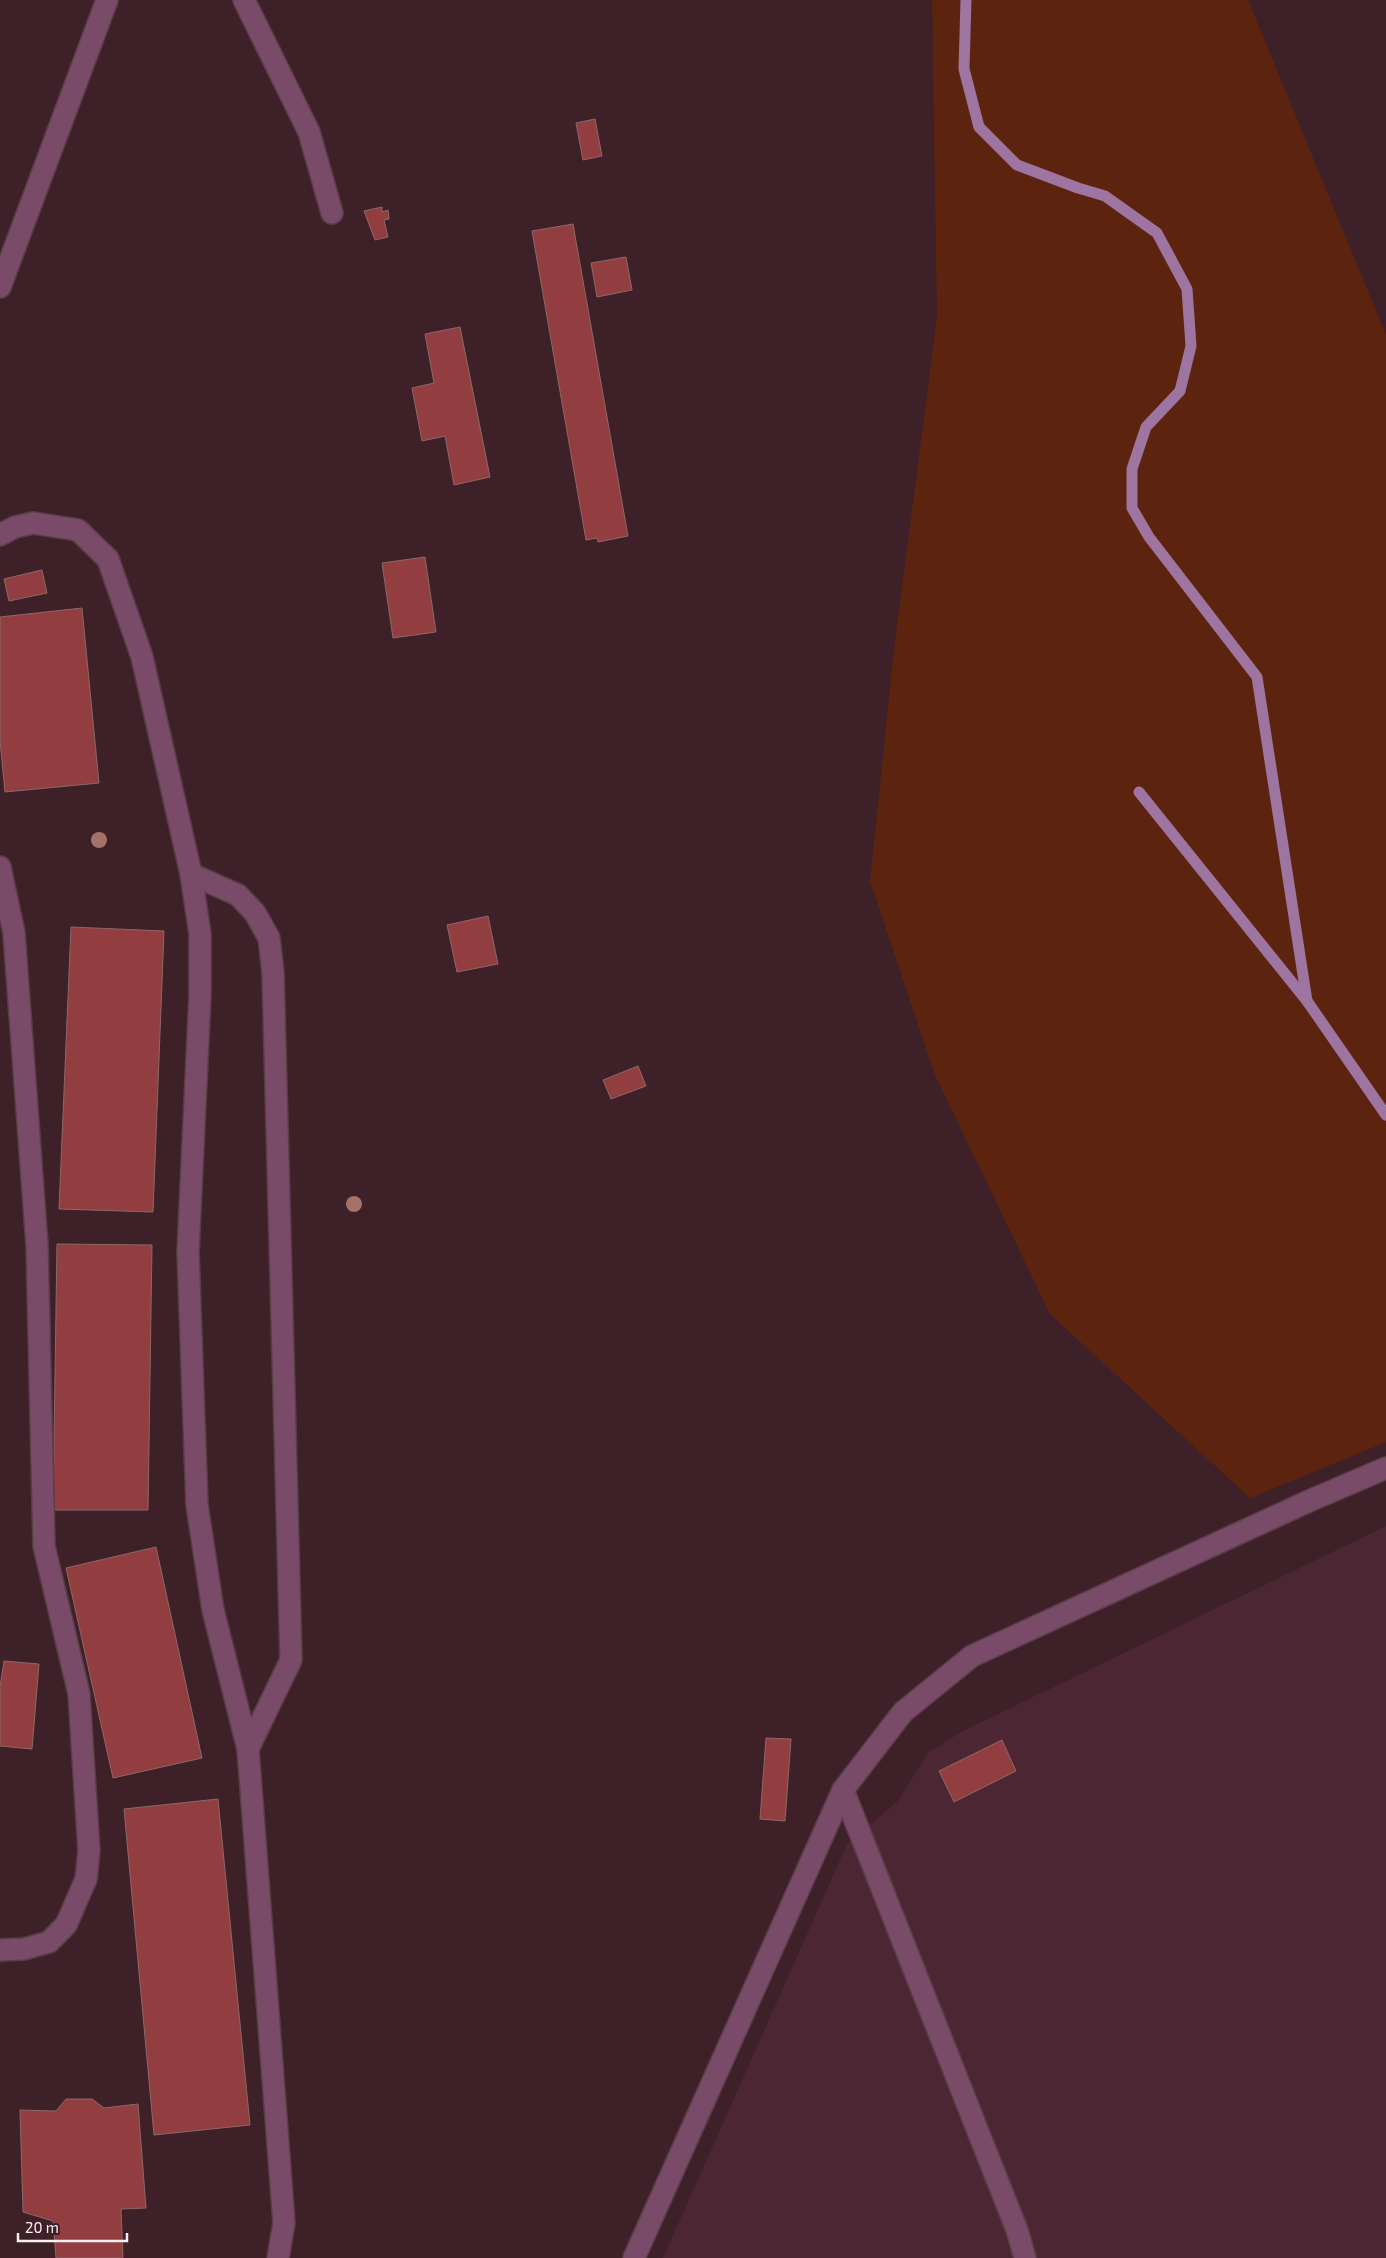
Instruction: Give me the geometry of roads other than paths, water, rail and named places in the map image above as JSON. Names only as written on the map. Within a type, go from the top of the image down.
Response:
[{"type":"lane","points":[[0,287],[107,0]]},
{"type":"lane","points":[[244,0],[309,132],[332,213]]},
{"type":"lane","points":[[0,535],[15,527],[33,524],[78,530],[108,559],[142,657],[191,874],[200,934],[200,977],[188,1252],[197,1505],[213,1610],[248,1750],[284,2223],[278,2258]]},
{"type":"lane","points":[[0,867],[14,933],[37,1244],[44,1546],[79,1694],[89,1851],[86,1879],[66,1925],[49,1942],[0,1954]]},
{"type":"lane","points":[[191,874],[238,894],[255,913],[268,938],[273,973],[291,1660],[248,1750]]},
{"type":"lane","points":[[634,2258],[843,1790],[903,1712],[972,1656],[1309,1501],[1386,1468]]},
{"type":"lane","points":[[843,1790],[1017,2230],[1025,2258]]},
{"type":"waterway","points":[[966,0],[964,69],[979,127],[1017,165],[1105,196],[1157,233],[1187,289],[1191,346],[1180,391],[1146,427],[1132,469],[1132,508],[1149,537],[1257,677],[1307,1001]]},
{"type":"waterway","points":[[1139,792],[1307,1001],[1386,1115]]}]
